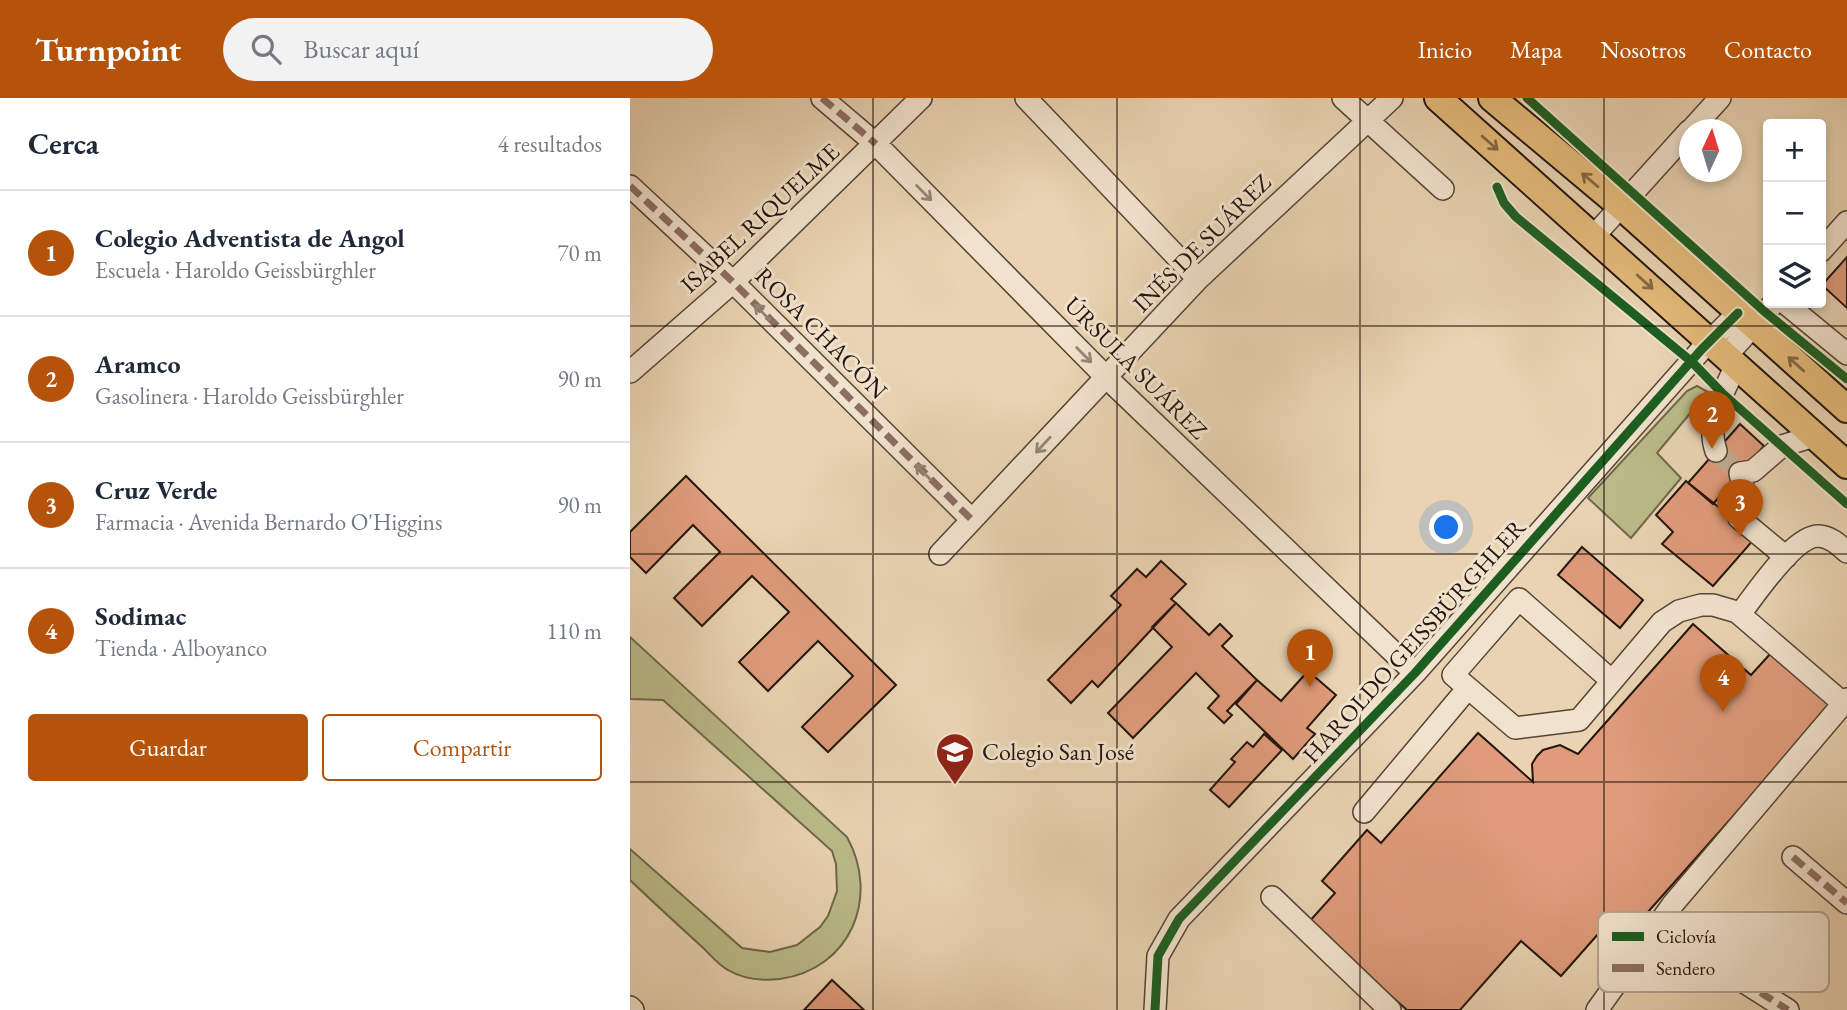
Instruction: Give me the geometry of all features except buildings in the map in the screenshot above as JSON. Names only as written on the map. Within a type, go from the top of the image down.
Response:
[{"type":"main road","points":[[1438,98],[1814,436],[1845,458]]},
{"type":"main road","points":[[1492,98],[1621,206],[1847,409]]},
{"type":"street","name":"ÚRSULA SUÁREZ","points":[[822,98],[876,144],[1106,377],[1415,673]]},
{"type":"street","name":"ISABEL RIQUELME","points":[[630,372],[733,282],[921,98]]},
{"type":"street","points":[[1026,98],[1198,279]]},
{"type":"street","points":[[1343,98],[1443,189]]},
{"type":"street","name":"INÉS DE SUÁREZ","points":[[940,554],[1198,279],[1392,98]]},
{"type":"street","points":[[1700,119],[1720,98]]},
{"type":"street","points":[[1594,236],[1679,142]]},
{"type":"street","name":"ROSA CHACÓN","points":[[630,186],[733,282],[972,520]]},
{"type":"street","points":[[1826,245],[1847,222]]},
{"type":"street","name":"HAROLDO GEISSBÜRGHLER","points":[[1155,1010],[1158,956],[1168,935],[1180,919],[1415,673],[1500,577],[1724,354],[1746,319],[1765,308]]},
{"type":"street","points":[[1791,308],[1847,354]]},
{"type":"street","points":[[1716,451],[1713,420],[1724,354]]},
{"type":"street","points":[[1786,557],[1739,518],[1743,487],[1741,473],[1753,471],[1782,446],[1814,436]]},
{"type":"street","points":[[1740,614],[1800,542],[1812,536],[1827,537],[1847,552]]},
{"type":"street","points":[[1500,577],[1519,599],[1612,681]]},
{"type":"street","points":[[1519,599],[1454,675],[1515,728],[1579,720],[1671,614],[1689,607],[1713,605],[1740,614],[1845,701],[1667,912]]},
{"type":"street","points":[[1364,812],[1468,688]]},
{"type":"street","points":[[1793,857],[1847,903]]},
{"type":"street","points":[[1272,897],[1390,1010]]},
{"type":"street","points":[[1597,1010],[1610,992]]},
{"type":"street","points":[[1760,992],[1788,1010]]},
{"type":"green space","points":[[1697,386],[1708,392],[1657,453],[1681,478],[1631,538],[1588,498],[1687,391]]},
{"type":"green space","points":[[630,637],[847,837],[857,860],[859,906],[852,927],[841,945],[825,961],[805,972],[780,979],[753,979],[734,973],[717,962],[630,880],[630,849],[742,948],[770,952],[797,945],[820,927],[828,916],[837,891],[836,864],[832,851],[663,700],[630,699]]},
{"type":"tunnel","points":[[1716,451],[1740,473]]},
{"type":"marked path","points":[[822,98],[876,144]]},
{"type":"marked path","points":[[630,186],[733,282],[972,520]]},
{"type":"marked path","points":[[1793,857],[1847,903]]},
{"type":"marked path","points":[[1760,992],[1788,1010]]},
{"type":"cycle path","points":[[1527,98],[1765,312],[1847,379]]},
{"type":"cycle path","points":[[1497,187],[1504,203],[1516,217],[1692,362],[1722,393],[1847,504]]},
{"type":"cycle path","points":[[1155,1010],[1158,956],[1179,919],[1415,673],[1702,349],[1738,313]]},
{"type":"place","name":"Aramco","points":[[1712,449]]},
{"type":"place","name":"Cruz Verde","points":[[1740,537]]},
{"type":"place","name":"Colegio Adventista de Angol","points":[[1310,687]]},
{"type":"place","name":"Sodimac","points":[[1723,712]]},
{"type":"place","name":"Colegio San José","points":[[955,786]]}]
